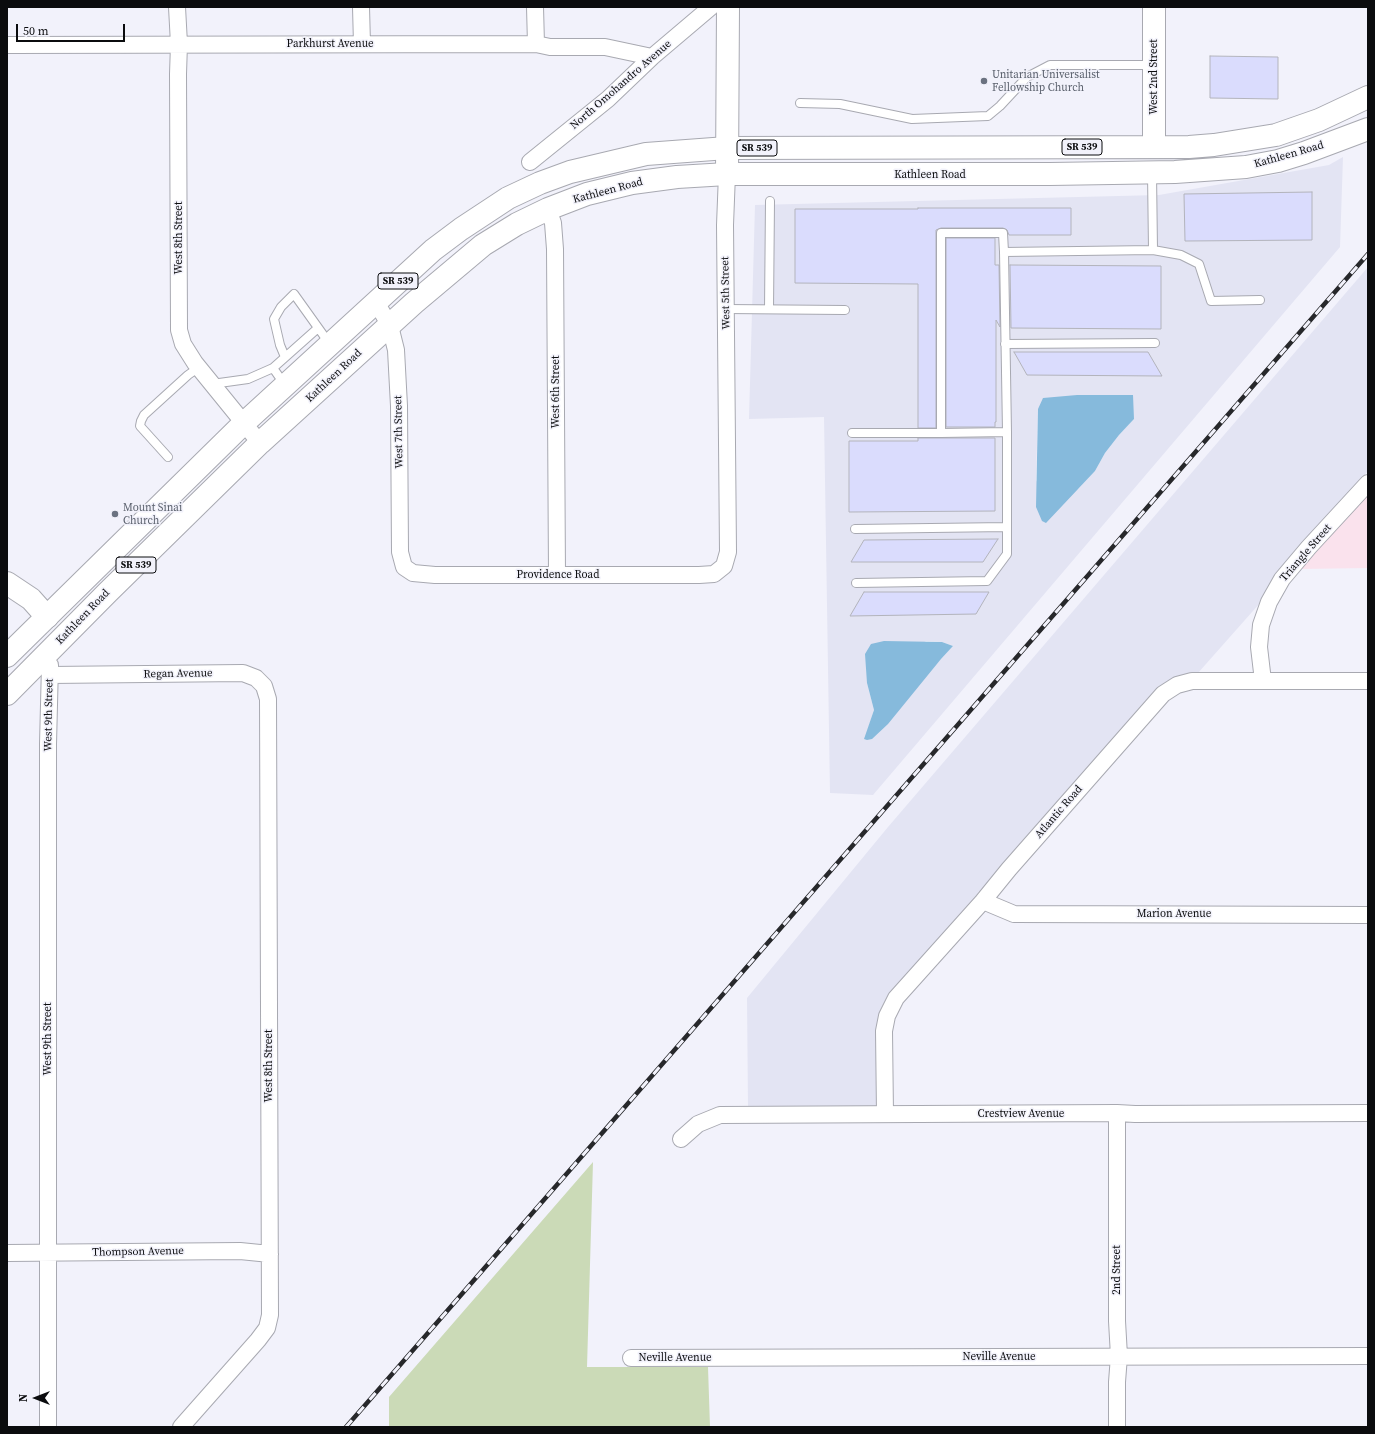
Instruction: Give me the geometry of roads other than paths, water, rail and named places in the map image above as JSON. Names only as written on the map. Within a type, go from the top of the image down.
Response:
[{"type":"main road","name":"West 5th Street","points":[[726,174],[728,7]]},
{"type":"main road","name":"West 2nd Street","points":[[1154,7],[1154,146]]},
{"type":"main road","name":"Kathleen Road","points":[[7,656],[243,424],[279,376],[324,336],[376,302],[433,250],[461,229],[508,198],[540,183],[570,172],[646,154],[727,148],[1190,147],[1214,145],[1276,135],[1313,122],[1368,97]]},
{"type":"main road","points":[[1152,172],[1162,166],[1174,162],[1258,153],[1282,146],[1294,140],[1313,122]]},
{"type":"main road","name":"Kathleen Road","points":[[7,694],[108,592],[260,443],[425,293],[483,245],[517,224],[548,209],[587,194],[632,183],[677,177],[726,174],[1050,174],[1175,172],[1230,169],[1278,161],[1338,141],[1368,129]]},
{"type":"main road","points":[[1050,174],[1079,164],[1126,162],[1139,158],[1154,146]]},
{"type":"main road","points":[[50,651],[51,637],[56,622],[128,552],[133,532]]},
{"type":"main road","points":[[7,583],[31,600],[47,617]]},
{"type":"street","name":"West 8th Street","points":[[177,7],[179,44],[179,330],[183,344],[198,368],[260,443]]},
{"type":"street","points":[[361,7],[362,44]]},
{"type":"street","points":[[535,7],[536,44]]},
{"type":"street","name":"North Omohandro Avenue","points":[[530,162],[608,99],[652,57],[711,7]]},
{"type":"street","name":"Parkhurst Avenue","points":[[7,45],[536,44],[550,47],[605,47],[652,57]]},
{"type":"street","name":"West 5th Street","points":[[714,574],[724,566],[728,552],[725,226],[726,174]]},
{"type":"street","name":"West 6th Street","points":[[548,209],[553,223],[555,249],[557,575]]},
{"type":"street","name":"West 7th Street","points":[[376,302],[390,326],[396,350],[399,406],[400,552],[404,567]]},
{"type":"street","name":"Triangle Street","points":[[1263,681],[1259,647],[1261,625],[1269,602],[1282,579],[1309,547],[1368,483]]},
{"type":"street","name":"Providence Road","points":[[404,567],[413,573],[435,575],[714,574]]},
{"type":"street","name":"West 9th Street","points":[[48,1427],[48,744],[50,651]]},
{"type":"street","name":"Regan Avenue","points":[[50,676],[243,673],[256,678],[264,686],[268,699],[268,724]]},
{"type":"street","name":"Atlantic Road","points":[[885,1114],[884,1031],[887,1016],[896,998],[983,901],[1009,869],[1163,694],[1177,685],[1192,681],[1368,681]]},
{"type":"street","name":"West 8th Street","points":[[181,1427],[267,1328],[270,1315],[268,724]]},
{"type":"street","name":"Marion Avenue","points":[[983,901],[1014,914],[1368,915]]},
{"type":"street","name":"2nd Street","points":[[1117,1113],[1117,1321],[1119,1356],[1117,1382],[1117,1427]]},
{"type":"street","name":"Crestview Avenue","points":[[682,1138],[698,1124],[720,1115],[1368,1113]]},
{"type":"street","name":"Thompson Avenue","points":[[7,1253],[240,1252],[270,1254]]},
{"type":"street","name":"Neville Avenue","points":[[631,1358],[1368,1356]]},
{"type":"lane","points":[[800,103],[840,104],[912,119],[988,116],[1000,106],[1027,77],[1050,65],[1154,66]]},
{"type":"lane","points":[[1152,172],[1153,250]]},
{"type":"lane","points":[[769,309],[770,201]]},
{"type":"lane","points":[[856,582],[987,581],[1007,554],[1007,432],[1003,233],[941,233],[941,433]]},
{"type":"lane","points":[[1004,252],[1153,250],[1181,255],[1199,264],[1211,301],[1260,300]]},
{"type":"lane","points":[[212,384],[279,376],[285,357],[280,346],[274,319],[282,307],[294,294],[324,336],[285,357]]},
{"type":"lane","points":[[726,309],[845,310]]},
{"type":"lane","points":[[1005,344],[1155,343]]},
{"type":"lane","points":[[168,457],[140,426],[141,422],[144,416],[188,375],[198,368]]},
{"type":"lane","points":[[852,433],[1007,432]]},
{"type":"lane","points":[[855,529],[1007,527]]},
{"type":"water","points":[[1077,395],[1133,395],[1134,419],[1105,453],[1095,471],[1046,523],[1042,521],[1036,507],[1038,409],[1043,398]]},
{"type":"water","points":[[884,641],[942,642],[953,646],[888,724],[872,739],[867,740],[864,739],[874,710],[867,683],[865,654],[871,644]]},
{"type":"railway","points":[[346,1427],[1368,254]]},
{"type":"place","name":"Unitarian Universalist Fellowship Church","points":[[984,81]]},
{"type":"place","name":"Mount Sinai Church","points":[[115,514]]}]
